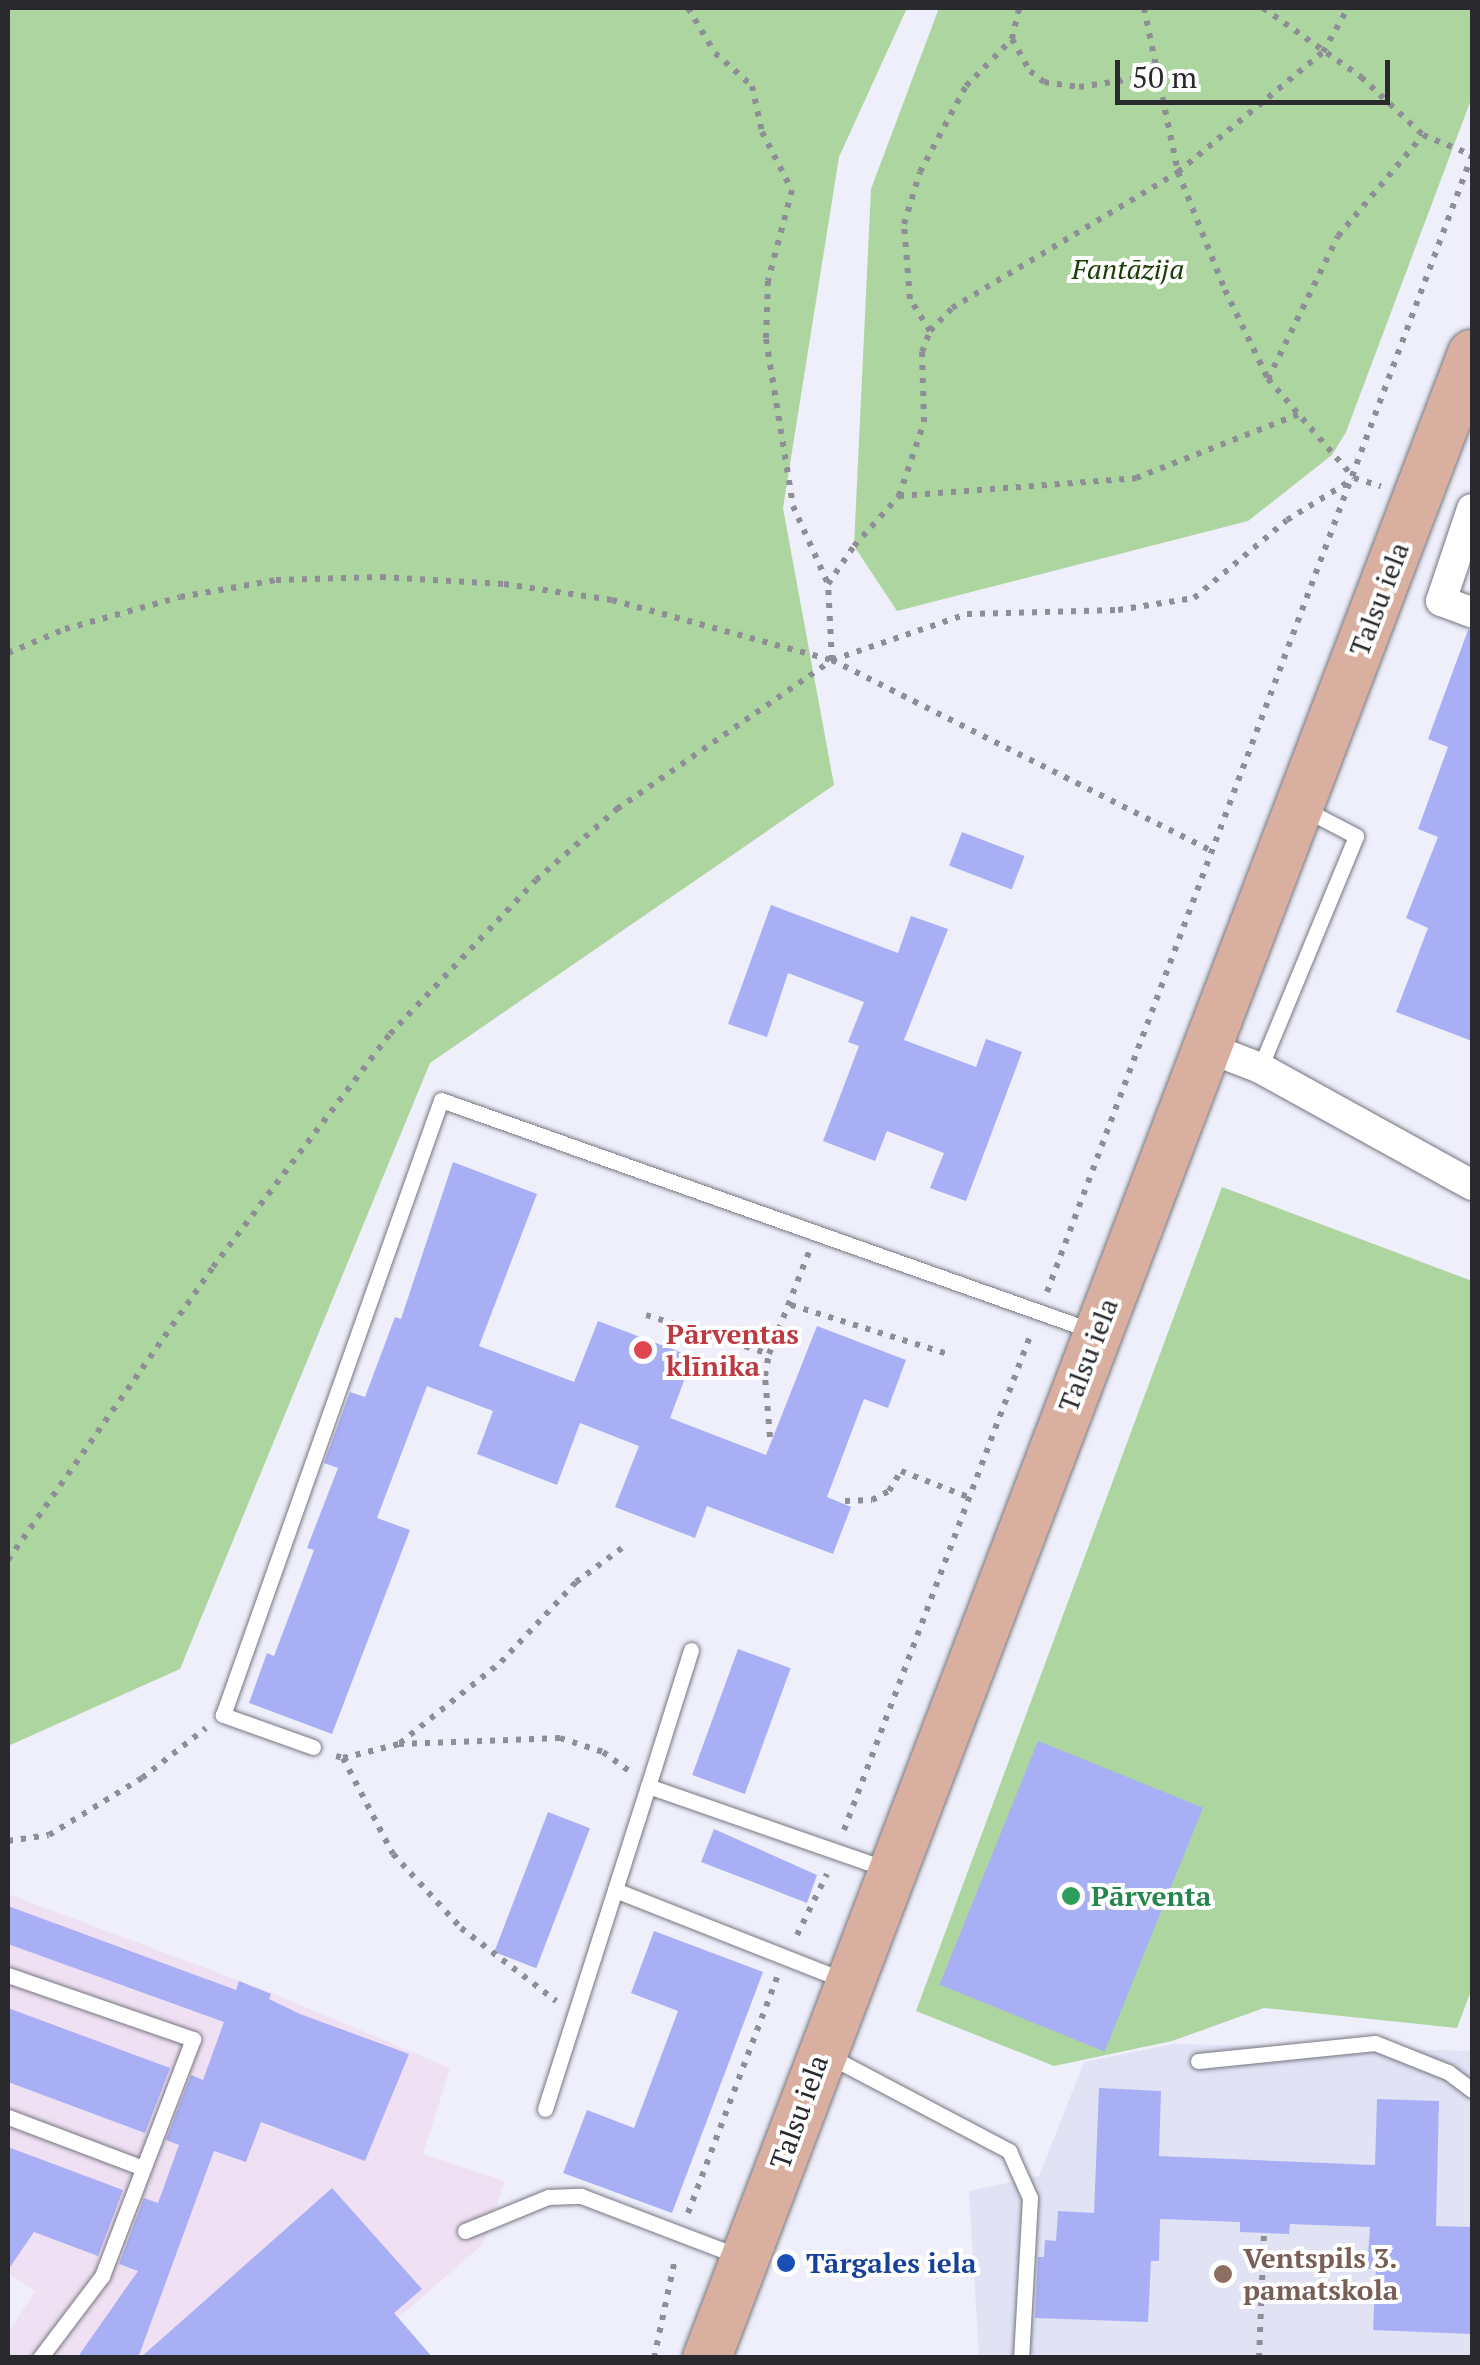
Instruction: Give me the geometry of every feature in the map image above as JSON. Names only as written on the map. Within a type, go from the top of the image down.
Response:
[{"type":"main road","name":"Talsu iela","points":[[707,2358],[847,1982],[1472,354]]},
{"type":"street","points":[[1472,509],[1463,561],[1442,601],[1472,612]]},
{"type":"street","points":[[1402,541],[1463,561]]},
{"type":"street","points":[[1206,1047],[1260,1068],[1472,1185]]},
{"type":"lane","points":[[1260,1068],[1356,836],[1298,806]]},
{"type":"lane","points":[[313,1746],[222,1715],[442,1100],[1096,1332]]},
{"type":"lane","points":[[545,2109],[690,1650]]},
{"type":"lane","points":[[648,1786],[891,1870]]},
{"type":"lane","points":[[615,1890],[847,1982]]},
{"type":"lane","points":[[8,1976],[193,2039],[102,2276],[40,2358]]},
{"type":"lane","points":[[1198,2061],[1375,2042],[1448,2072],[1472,2090]]},
{"type":"lane","points":[[821,2052],[1009,2151],[1030,2198],[1021,2358]]},
{"type":"lane","points":[[8,2117],[144,2168]]},
{"type":"lane","points":[[465,2231],[548,2197],[581,2196],[744,2258]]},
{"type":"path","points":[[688,8],[714,54],[752,86],[762,132],[792,190],[768,281],[766,340],[794,506],[828,584],[832,660]]},
{"type":"path","points":[[930,331],[910,299],[904,224],[920,172],[966,86],[1012,40],[1019,8]]},
{"type":"path","points":[[1144,8],[1178,172],[1225,290],[1268,380],[1354,478]]},
{"type":"path","points":[[654,2358],[680,2235],[784,1956],[813,1909],[836,1850],[1472,155],[1423,135],[1361,77],[1263,8]]},
{"type":"path","points":[[828,584],[854,546],[898,496],[924,422],[922,352],[930,331],[952,308],[1178,172],[1323,52],[1348,8]]},
{"type":"path","points":[[1012,40],[1030,70],[1044,82],[1079,86],[1158,75]]},
{"type":"path","points":[[1268,380],[1338,236],[1423,135]]},
{"type":"path","points":[[898,496],[1136,478],[1299,414]]},
{"type":"path","points":[[8,1560],[213,1267],[390,1034],[536,880],[617,809],[832,660],[967,614],[1118,610],[1194,598],[1287,520],[1354,478]]},
{"type":"path","points":[[8,653],[64,628],[180,597],[276,580],[381,576],[504,584],[612,600],[832,660],[1212,850]]},
{"type":"path","points":[[770,1437],[766,1376],[769,1354],[816,1232]]},
{"type":"path","points":[[791,1305],[948,1354]]},
{"type":"path","points":[[646,1314],[769,1354]]},
{"type":"path","points":[[845,1501],[872,1500],[890,1490],[901,1471],[968,1497]]},
{"type":"path","points":[[399,1744],[501,1662],[576,1582],[622,1548]]},
{"type":"path","points":[[8,1841],[49,1835],[142,1778],[222,1715]]},
{"type":"path","points":[[313,1746],[343,1758],[399,1744],[560,1738],[603,1752],[648,1786]]},
{"type":"path","points":[[343,1758],[393,1854],[460,1928],[528,1984],[576,2012]]},
{"type":"path","points":[[1259,2358],[1264,2233]]},
{"type":"shaded area","points":[[8,1894],[272,1993],[450,2068],[423,2154],[505,2181],[483,2244],[354,2357],[8,2357],[8,2332],[35,2292],[8,2273]]},
{"type":"shaded area","name":"Ventspils 3. pamatskola","points":[[1173,2044],[1472,2051],[1472,2357],[979,2357],[969,2191],[1039,2176],[1084,2062]]},
{"type":"green space","points":[[8,8],[907,8],[839,157],[783,508],[834,785],[430,1063],[180,1669],[8,1746]]},
{"type":"green space","name":"Fantāzija","points":[[939,8],[1472,8],[1472,97],[1346,432],[1332,455],[1248,521],[897,611],[854,546],[871,189]]},
{"type":"green space","points":[[1222,1187],[1472,1281],[1472,1988],[1457,2028],[1264,2008],[1172,2041],[1054,2066],[916,2011]]},
{"type":"building","points":[[1468,630],[1472,630],[1472,1041],[1396,1012],[1428,928],[1406,918],[1438,837],[1418,829],[1448,747],[1428,739]]},
{"type":"building","points":[[962,832],[1025,856],[1012,890],[949,866]]},
{"type":"building","points":[[771,905],[898,953],[911,916],[948,929],[904,1040],[976,1067],[986,1039],[1022,1052],[966,1201],[930,1188],[944,1153],[887,1131],[875,1161],[823,1141],[859,1046],[848,1042],[864,1002],[788,973],[767,1037],[728,1024]]},
{"type":"building","points":[[453,1162],[537,1194],[479,1346],[574,1382],[598,1321],[693,1357],[670,1418],[766,1455],[817,1326],[906,1360],[888,1408],[864,1399],[827,1497],[851,1507],[833,1554],[707,1506],[695,1538],[615,1507],[639,1446],[580,1423],[557,1485],[477,1454],[493,1411],[427,1386],[377,1518],[410,1530],[332,1734],[249,1703],[267,1653],[274,1656],[314,1550],[307,1548],[338,1468],[324,1463],[350,1392],[365,1397],[395,1317],[401,1319]]},
{"type":"building","points":[[738,1649],[791,1668],[745,1794],[692,1775]]},
{"type":"building","name":"Pārventa","points":[[1038,1741],[1203,1808],[1105,2052],[939,1985]]},
{"type":"building","points":[[548,1812],[590,1828],[536,1968],[494,1952]]},
{"type":"building","points":[[714,1829],[817,1875],[807,1903],[701,1862]]},
{"type":"building","points":[[8,1906],[236,1990],[239,1981],[271,1994],[269,1999],[300,2014],[409,2054],[365,2161],[261,2122],[246,2162],[214,2151],[138,2358],[77,2358],[138,2271],[119,2264],[144,2198],[158,2203],[179,2145],[166,2140],[191,2075],[203,2080],[224,2022],[8,1944]]},
{"type":"building","points":[[654,1931],[763,1972],[672,2213],[563,2173],[587,2110],[634,2128],[678,2011],[631,1993]]},
{"type":"building","points":[[8,2008],[170,2068],[145,2133],[8,2082]]},
{"type":"building","points":[[1099,2088],[1161,2091],[1159,2156],[1375,2165],[1377,2099],[1439,2101],[1436,2226],[1472,2227],[1472,2334],[1373,2330],[1376,2269],[1367,2269],[1370,2227],[1290,2224],[1289,2234],[1240,2232],[1240,2222],[1160,2219],[1159,2261],[1151,2261],[1148,2322],[1035,2318],[1038,2257],[1044,2257],[1045,2240],[1056,2241],[1058,2211],[1094,2213]]},
{"type":"building","points":[[8,2147],[123,2190],[98,2256],[34,2232],[8,2270]]},
{"type":"building","points":[[332,2188],[422,2289],[394,2313],[433,2358],[140,2358]]},
{"type":"place","name":"Pārventas klīnika","points":[[643,1350]]},
{"type":"place","name":"Pārventa","points":[[1071,1896]]},
{"type":"place","name":"Tārgales iela","points":[[786,2263]]},
{"type":"place","name":"Ventspils 3. pamatskola","points":[[1223,2274]]}]
